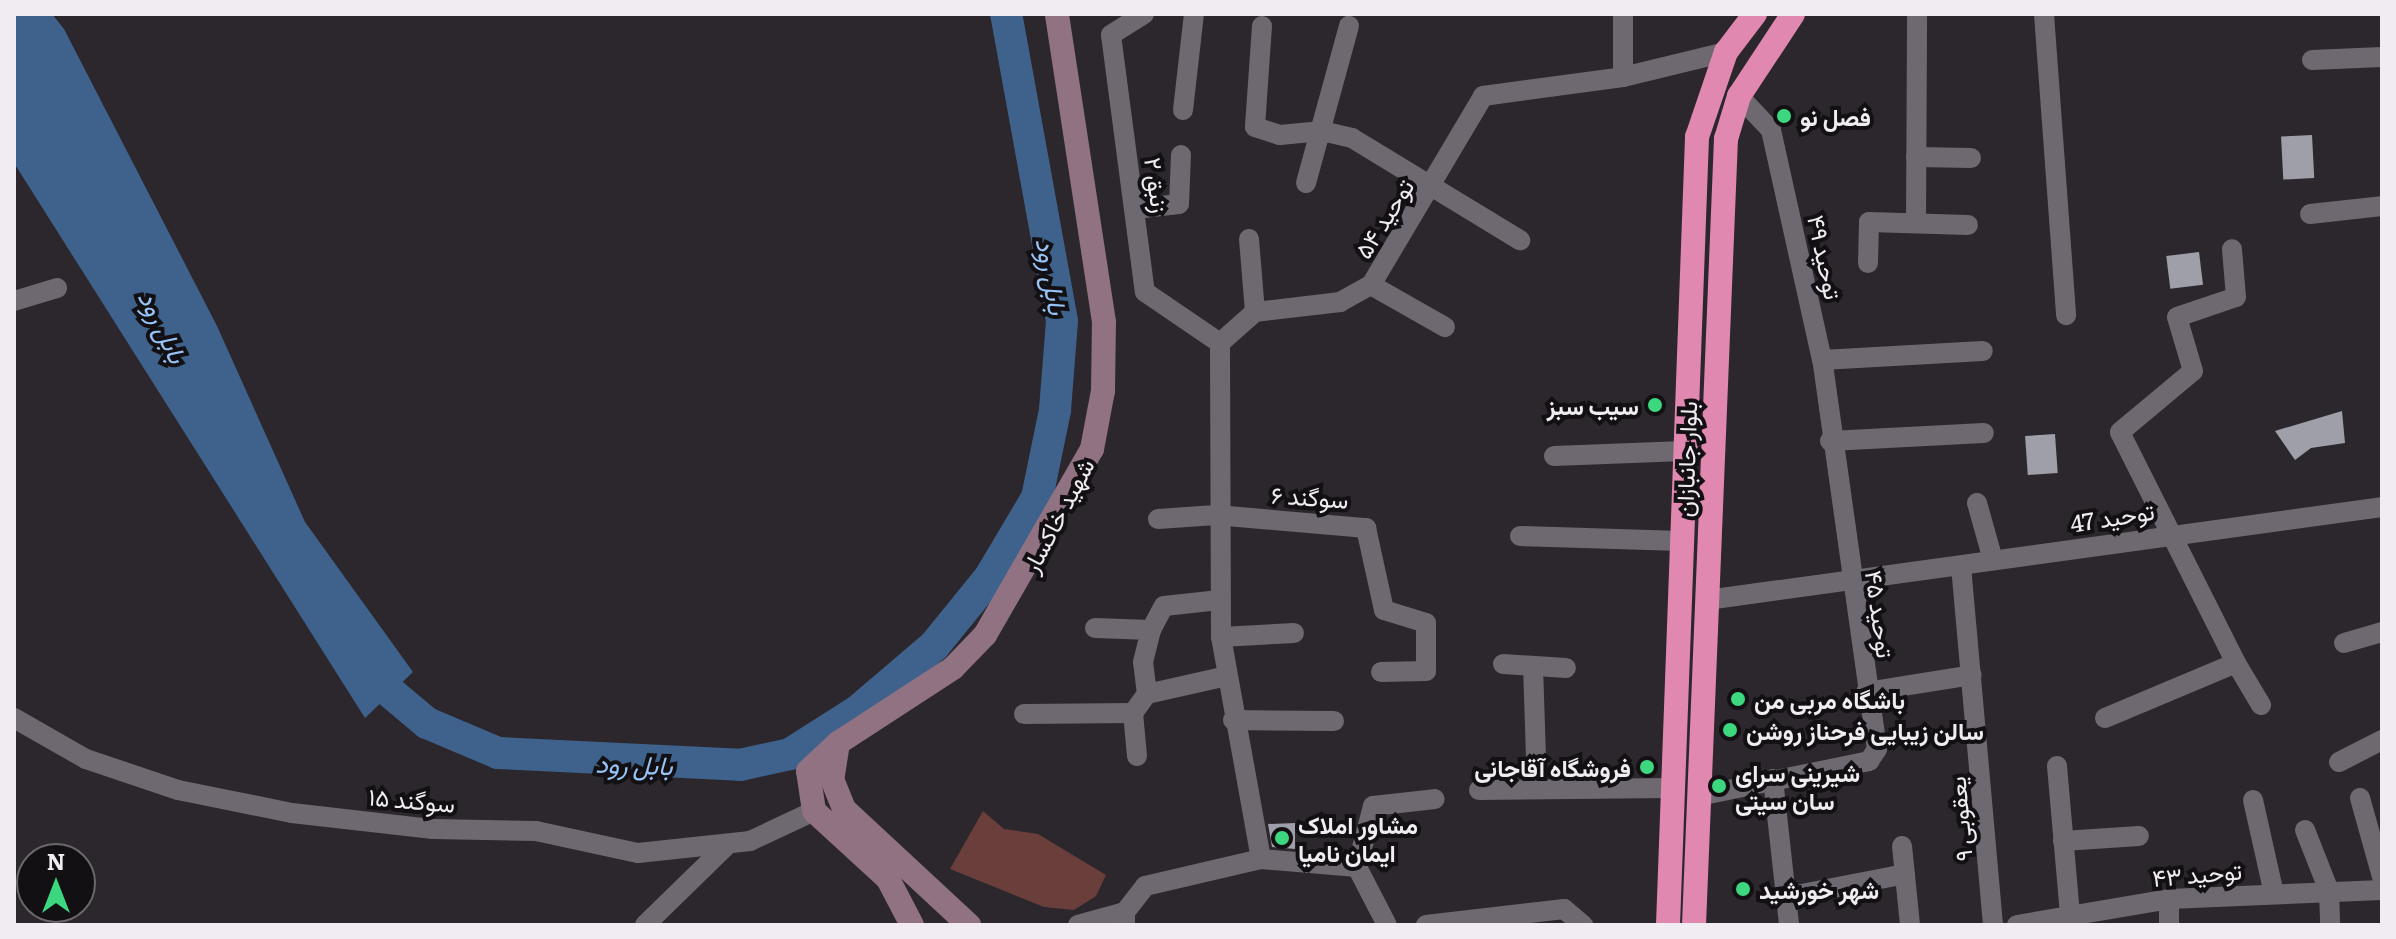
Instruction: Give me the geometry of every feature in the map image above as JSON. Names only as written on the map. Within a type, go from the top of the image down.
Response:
[{"type":"highway","name":"بلوار جانبازان","points":[[1668,925],[1697,137],[1726,52],[1755,14]]},
{"type":"highway","name":"بلوار جانبازان","points":[[1694,925],[1726,139],[1739,96],[1793,14]]},
{"type":"main road","name":"شهید خاکسار","points":[[814,811],[808,771],[838,743],[953,668],[985,635],[1092,449],[1103,391],[1104,322],[1057,14]]},
{"type":"main road","points":[[838,743],[832,779],[844,809],[969,925]]},
{"type":"main road","points":[[814,811],[888,879],[912,925]]},
{"type":"street","name":"زنبق ۲","points":[[1144,14],[1111,35],[1145,292],[1220,343]]},
{"type":"street","points":[[1183,110],[1194,14]]},
{"type":"street","points":[[1623,14],[1623,77]]},
{"type":"street","points":[[1916,222],[1917,14]]},
{"type":"street","points":[[2044,14],[2066,315]]},
{"type":"street","points":[[1262,26],[1255,127],[1280,135],[1322,131],[1352,138],[1432,190],[1520,240]]},
{"type":"street","points":[[1306,183],[1349,26]]},
{"type":"street","name":"توحید ۵۴","points":[[1255,312],[1340,302],[1371,285],[1432,190],[1483,96],[1623,77],[1726,52]]},
{"type":"street","points":[[2312,60],[2382,57]]},
{"type":"street","name":"توحید ۴۹","points":[[1739,96],[1771,130],[1822,360],[1830,441]]},
{"type":"street","points":[[1135,209],[1179,204],[1181,155]]},
{"type":"street","points":[[1916,157],[1971,158]]},
{"type":"street","points":[[2310,214],[2382,206]]},
{"type":"street","points":[[1868,263],[1869,222],[1968,225]]},
{"type":"street","points":[[1249,239],[1255,312],[1220,343],[1216,515],[1221,637],[1233,720],[1261,859]]},
{"type":"street","points":[[2232,249],[2236,297],[2177,317],[2193,371],[2120,432],[2168,534],[2261,705]]},
{"type":"street","points":[[1371,285],[1445,327]]},
{"type":"street","points":[[14,301],[57,288]]},
{"type":"street","points":[[1822,360],[1983,351]]},
{"type":"street","points":[[1830,441],[1984,433]]},
{"type":"street","name":"توحید ۴۵","points":[[1699,796],[1875,756],[1830,441]]},
{"type":"street","points":[[1554,456],[1684,451]]},
{"type":"street","points":[[1977,503],[1993,560]]},
{"type":"street","name":"توحید 47","points":[[1707,600],[1851,583],[2168,534],[2382,507]]},
{"type":"street","points":[[1158,519],[1216,515]]},
{"type":"street","name":"سوگند ۶","points":[[1216,515],[1366,528],[1384,610],[1426,623],[1426,671],[1381,672]]},
{"type":"street","points":[[1520,536],[1681,541]]},
{"type":"street","name":"یعقوبی ۹","points":[[1961,566],[1993,925]]},
{"type":"street","points":[[1147,694],[1143,662],[1151,630],[1164,606],[1220,600]]},
{"type":"street","points":[[1095,628],[1151,630]]},
{"type":"street","points":[[2344,643],[2382,632]]},
{"type":"street","points":[[1221,637],[1294,633]]},
{"type":"street","points":[[2105,718],[2236,663]]},
{"type":"street","points":[[1503,664],[1566,668]]},
{"type":"street","points":[[1533,666],[1537,788]]},
{"type":"street","points":[[1866,692],[1972,675]]},
{"type":"street","points":[[1137,756],[1133,713],[1147,694],[1227,676]]},
{"type":"street","points":[[1024,714],[1133,713]]},
{"type":"street","name":"سوگند ۱۵","points":[[14,718],[86,759],[178,790],[292,813],[433,829],[536,831],[638,853],[750,841],[814,811]]},
{"type":"street","points":[[1233,720],[1334,721]]},
{"type":"street","points":[[2339,762],[2382,740]]},
{"type":"street","points":[[2057,766],[2070,916]]},
{"type":"street","points":[[1773,779],[1789,925]]},
{"type":"street","points":[[1479,790],[1672,788]]},
{"type":"street","points":[[2360,798],[2382,877]]},
{"type":"street","points":[[1387,925],[1357,867],[1373,806],[1435,799]]},
{"type":"street","points":[[2253,800],[2274,894]]},
{"type":"street","points":[[2305,830],[2329,891],[2330,925]]},
{"type":"street","points":[[2063,841],[2139,836]]},
{"type":"street","points":[[645,925],[728,844]]},
{"type":"street","points":[[1902,846],[1910,925]]},
{"type":"street","points":[[1078,925],[1125,918],[1145,886],[1261,859],[1357,867]]},
{"type":"street","points":[[1786,897],[1905,874]]},
{"type":"street","name":"توحید ۴۳","points":[[2029,924],[2169,899],[2382,890]]},
{"type":"street","points":[[2169,899],[2169,925]]},
{"type":"street","points":[[1426,925],[1564,909],[1583,925]]},
{"type":"shaded area","points":[[983,811],[1004,829],[1038,834],[1106,875],[1096,896],[1074,910],[1044,907],[950,869]]},
{"type":"water","points":[[14,14],[52,14],[64,29],[217,326],[305,522],[413,672],[365,718],[14,163]]},
{"type":"building","points":[[2312,135],[2314,178],[2283,180],[2281,137]]},
{"type":"building","points":[[2199,252],[2203,285],[2170,289],[2166,256]]},
{"type":"building","points":[[2342,411],[2345,443],[2311,448],[2295,460],[2275,431]]},
{"type":"building","points":[[2055,434],[2058,473],[2028,475],[2025,436]]},
{"type":"building","name":"مشاور املاک ایمان نامیا","points":[[1295,823],[1295,849],[1272,847],[1268,824]]},
{"type":"waterway","name":"بابل رود","points":[[359,666],[427,723],[498,753],[740,765],[790,754],[859,710],[934,646],[990,577],[1037,498],[1055,410],[1062,321],[1006,14]]},
{"type":"place","name":"فصل نو","points":[[1784,116]]},
{"type":"place","name":"سیب سبز","points":[[1655,405]]},
{"type":"place","name":"باشگاه مربی من","points":[[1738,699]]},
{"type":"place","name":"سالن زیبایی فرحناز روشن","points":[[1730,730]]},
{"type":"place","name":"فروشگاه آقاجانی","points":[[1647,767]]},
{"type":"place","name":"شیرینی سرای سان سیتی","points":[[1719,786]]},
{"type":"place","name":"مشاور املاک ایمان نامیا","points":[[1282,838]]},
{"type":"place","name":"شهر خورشید","points":[[1743,889]]}]
